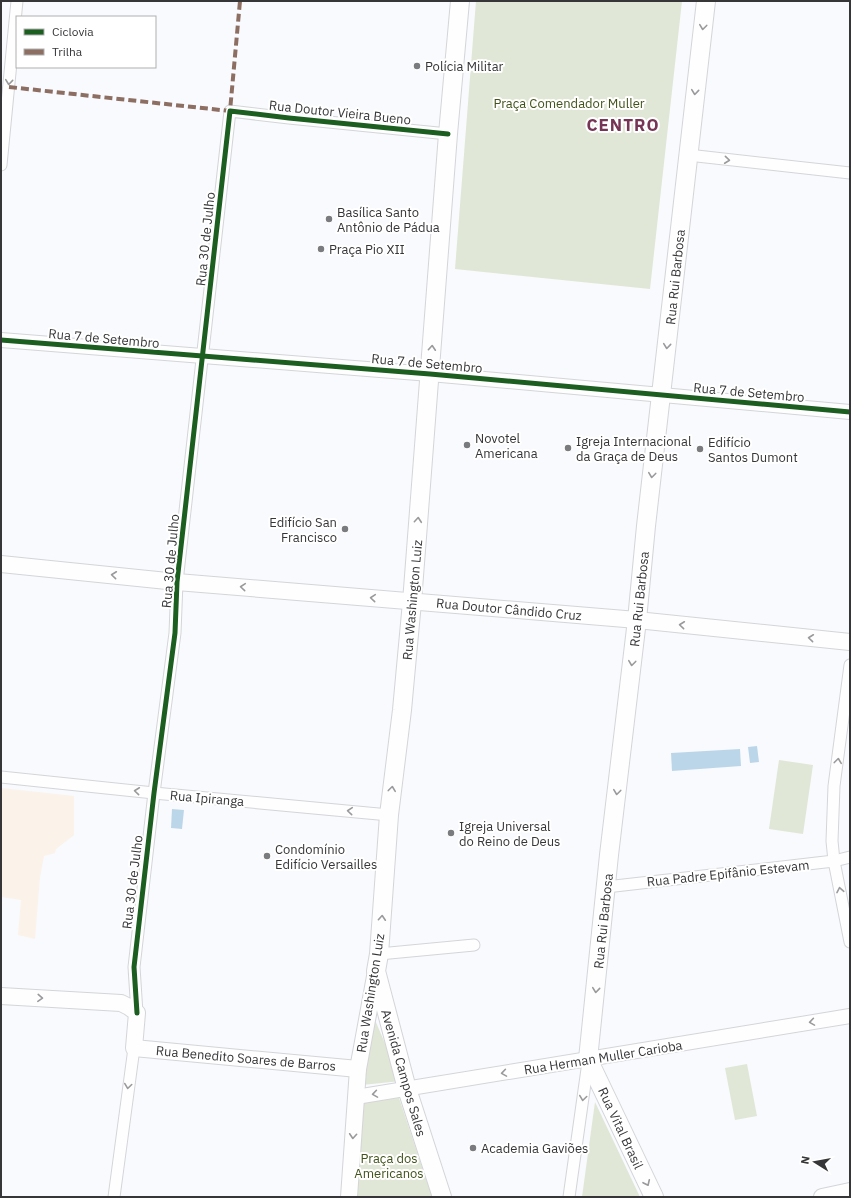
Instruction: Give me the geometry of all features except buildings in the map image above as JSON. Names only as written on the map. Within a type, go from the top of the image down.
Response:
[{"type":"main road","name":"Rua Washington Luiz","points":[[349,1197],[358,1069],[378,962],[389,815],[402,710],[460,1]]},
{"type":"main road","name":"Rua Rui Barbosa","points":[[588,1059],[606,886],[706,1]]},
{"type":"main road","name":"Rua Doutor Cândido Cruz","points":[[1,564],[177,582],[637,620],[850,642]]},
{"type":"main road","name":"Avenida Campos Sales","points":[[378,962],[407,1089],[442,1197]]},
{"type":"main road","points":[[1,996],[121,1003],[129,1006],[136,1013]]},
{"type":"main road","name":"Rua 30 de Julho","points":[[134,1048],[136,1013]]},
{"type":"main road","name":"Rua Benedito Soares de Barros","points":[[134,1048],[358,1069]]},
{"type":"main road","name":"Rua Vital Brasil","points":[[588,1059],[654,1197]]},
{"type":"main road","points":[[822,1197],[850,1191]]},
{"type":"street","points":[[1,157],[17,1]]},
{"type":"street","name":"Rua Doutor Vieira Bueno","points":[[230,111],[448,134]]},
{"type":"street","name":"Rua 30 de Julho","points":[[136,1013],[134,967],[154,793],[175,633],[177,582],[230,111]]},
{"type":"street","points":[[688,155],[850,173]]},
{"type":"street","name":"Rua 7 de Setembro","points":[[1,340],[430,374],[850,412]]},
{"type":"street","points":[[850,665],[834,786],[832,842],[834,861],[850,942]]},
{"type":"street","name":"Rua Ipiranga","points":[[1,776],[154,793],[389,815]]},
{"type":"street","name":"Rua Padre Epifânio Estevam","points":[[606,886],[834,861],[850,857]]},
{"type":"street","points":[[378,962],[474,945]]},
{"type":"street","name":"Rua Herman Muller Carioba","points":[[356,1097],[850,1016]]},
{"type":"street","name":"Rua 30 de Julho","points":[[114,1197],[134,1048]]},
{"type":"street","name":"Rua Rui Barbosa","points":[[569,1197],[588,1059]]},
{"type":"shaded area","points":[[1,788],[74,796],[74,835],[56,849],[55,853],[44,856],[40,877],[35,939],[18,935],[21,900],[1,897]]},
{"type":"green space","name":"Praça Comendador Muller","points":[[476,1],[682,1],[650,289],[455,269]]},
{"type":"green space","points":[[779,760],[813,765],[803,834],[769,829]]},
{"type":"green space","points":[[370,1002],[375,1020],[401,1081],[362,1085]]},
{"type":"green space","points":[[747,1064],[757,1116],[735,1120],[725,1068]]},
{"type":"green space","name":"Praça dos Americanos","points":[[399,1098],[432,1197],[358,1197],[359,1103]]},
{"type":"green space","points":[[595,1102],[640,1197],[582,1197]]},
{"type":"water","points":[[757,746],[759,762],[750,763],[748,747]]},
{"type":"water","points":[[740,749],[741,766],[672,771],[671,753]]},
{"type":"water","points":[[172,809],[184,810],[182,829],[171,828]]},
{"type":"marked path","points":[[9,87],[230,111],[240,1]]},
{"type":"cycle path","points":[[137,1013],[134,967],[154,793],[175,633],[177,582],[230,111],[448,134]]},
{"type":"cycle path","points":[[1,340],[430,374],[850,412]]},
{"type":"place","name":"Polícia Militar","points":[[417,66]]},
{"type":"place","name":"Basílica Santo Antônio de Pádua","points":[[329,219]]},
{"type":"place","name":"Praça Pio XII","points":[[321,249]]},
{"type":"place","name":"Novotel Americana","points":[[467,445]]},
{"type":"place","name":"Igreja Internacional da Graça de Deus","points":[[568,448]]},
{"type":"place","name":"Edifício Santos Dumont","points":[[700,449]]},
{"type":"place","name":"Edifício San Francisco","points":[[345,529]]},
{"type":"place","name":"Igreja Universal do Reino de Deus","points":[[451,833]]},
{"type":"place","name":"Condomínio Edifício Versailles","points":[[267,856]]},
{"type":"place","name":"Academia Gaviões","points":[[473,1148]]},
{"type":"district","name":"CENTRO","points":[[623,125]]}]
